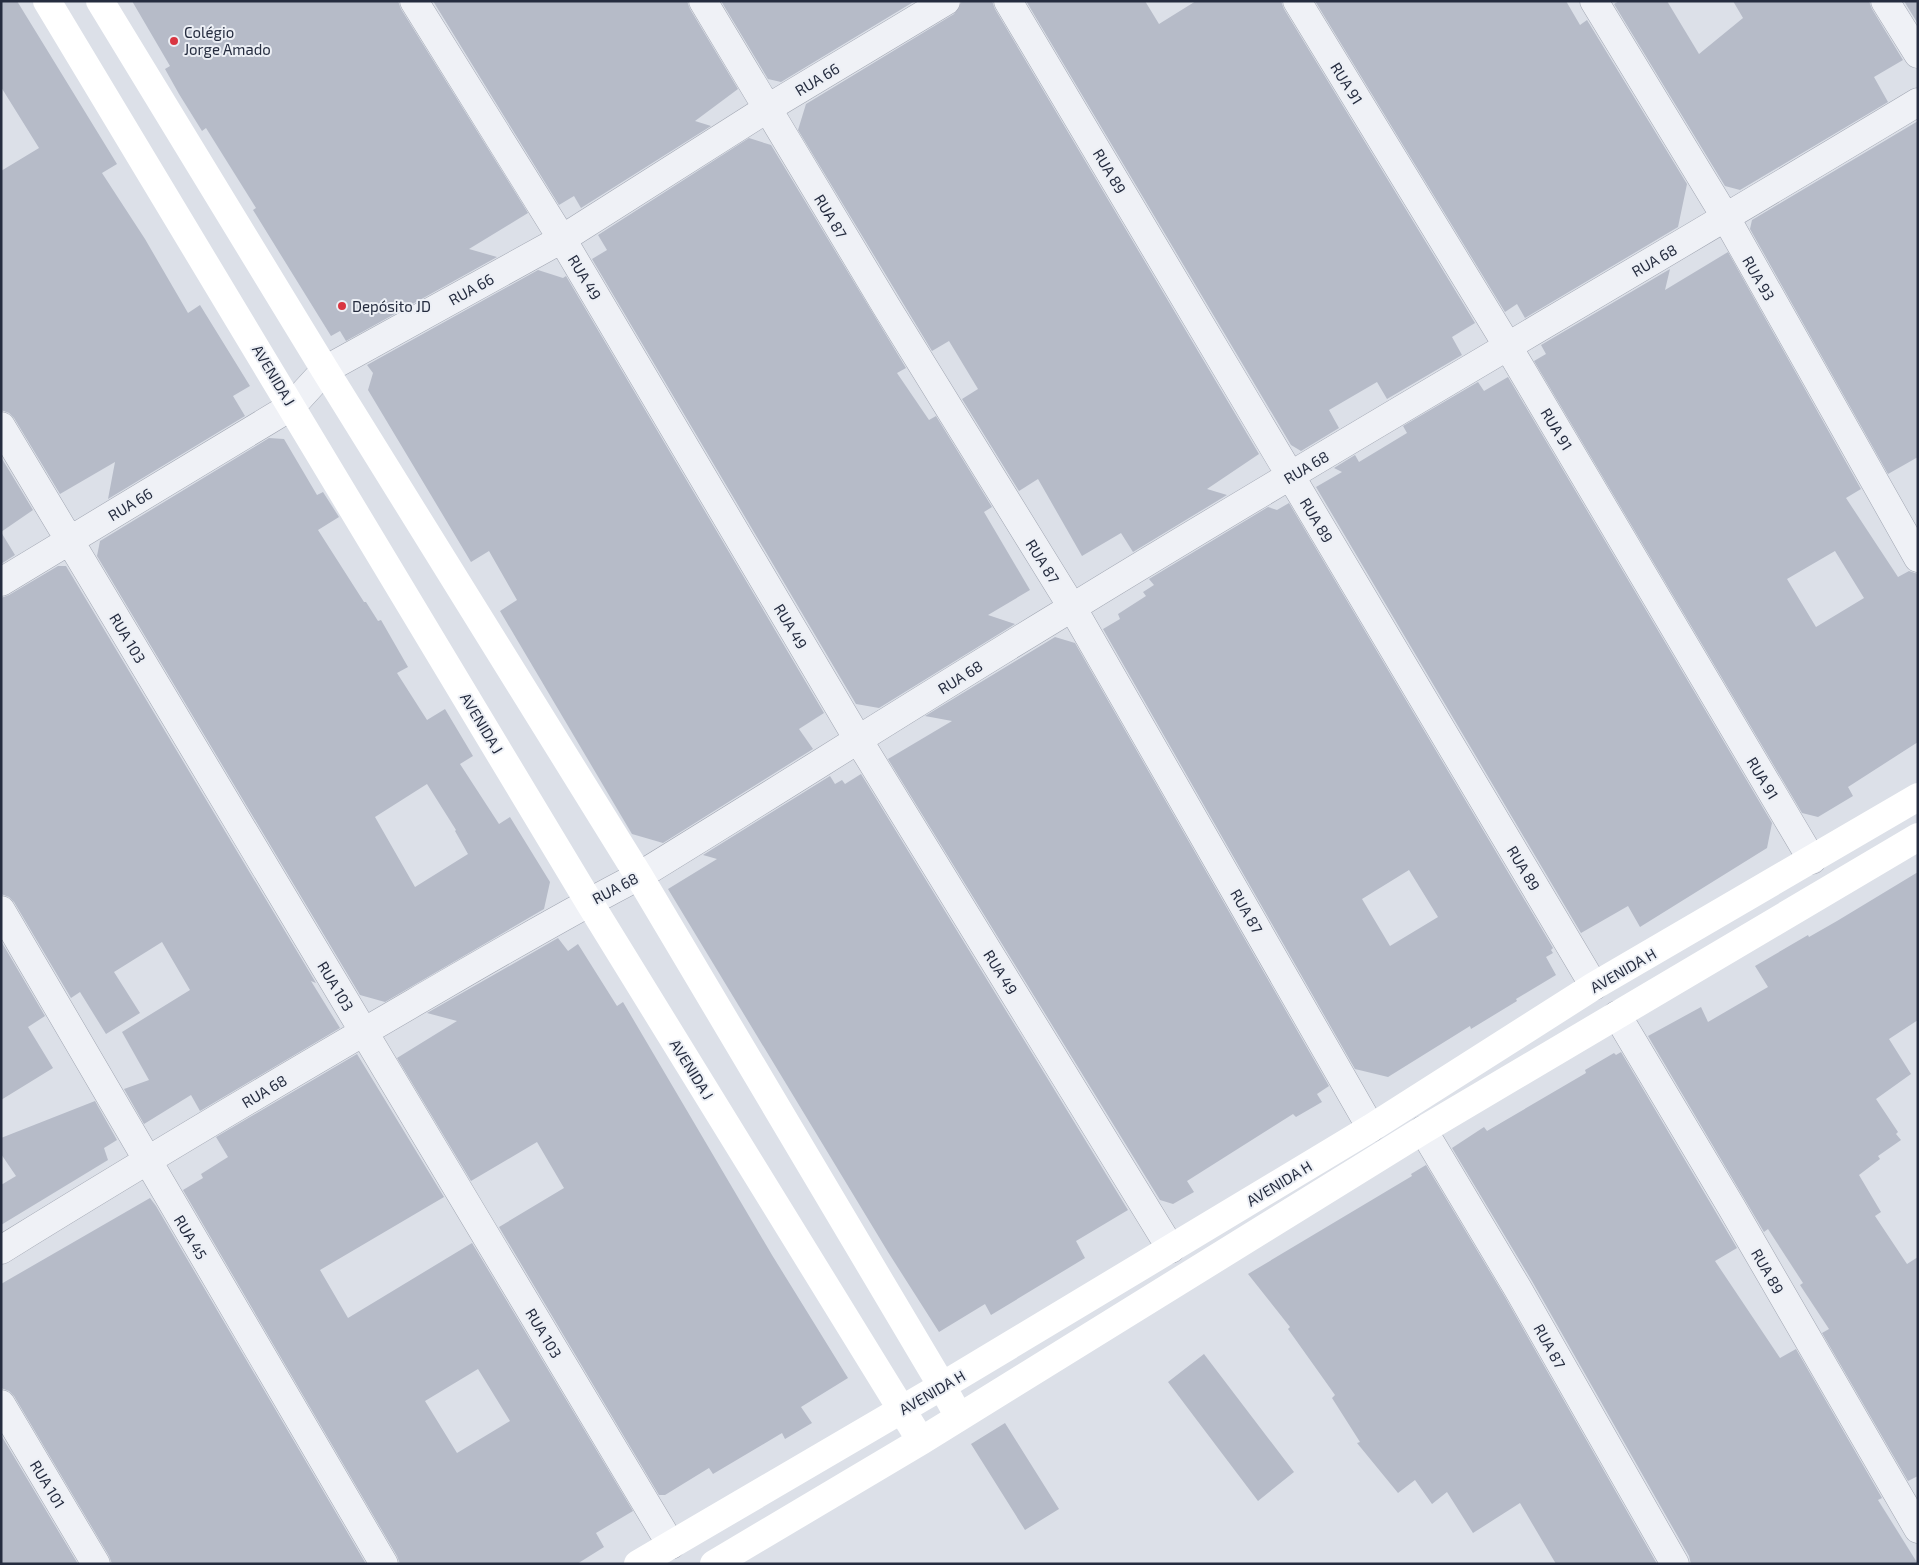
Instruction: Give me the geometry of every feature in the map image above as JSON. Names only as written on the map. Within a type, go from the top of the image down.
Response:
[{"type":"street","name":"AVENIDA J","points":[[47,1],[589,902],[902,1409],[920,1442]]},
{"type":"street","points":[[100,1],[325,370],[639,876],[942,1386],[958,1418]]},
{"type":"street","name":"RUA 49","points":[[414,1],[562,239],[859,741],[1171,1249]]},
{"type":"street","name":"RUA 87","points":[[703,1],[886,306],[1072,607],[1371,1128]]},
{"type":"street","name":"RUA 66","points":[[1,582],[292,406],[325,370],[562,239],[768,108],[946,1]]},
{"type":"street","name":"RUA 89","points":[[1008,1],[1594,986]]},
{"type":"street","name":"RUA 91","points":[[1297,1],[1507,345],[1812,860]]},
{"type":"street","name":"RUA 93","points":[[1594,1],[1726,218],[1918,558]]},
{"type":"street","points":[[1885,1],[1918,54]]},
{"type":"street","name":"RUA 68","points":[[1,1250],[146,1160],[364,1032],[589,902],[639,876],[1072,607],[1507,345],[1726,218],[1918,102]]},
{"type":"street","name":"RUA 103","points":[[1,426],[670,1545]]},
{"type":"street","name":"AVENIDA H","points":[[638,1564],[1171,1249],[1371,1128],[1594,986],[1918,797]]},
{"type":"street","name":"AVENIDA H","points":[[714,1564],[920,1442],[1423,1130],[1918,837]]},
{"type":"street","name":"RUA 45","points":[[1,910],[384,1564]]},
{"type":"street","name":"RUA 89","points":[[1617,1015],[1732,1208],[1918,1529]]},
{"type":"street","name":"RUA 87","points":[[1423,1130],[1518,1289],[1675,1564]]},
{"type":"street","name":"RUA 101","points":[[1,1404],[96,1564]]},
{"type":"building","points":[[1,1],[17,1],[117,164],[102,173],[145,239],[188,313],[200,305],[250,386],[233,396],[245,416],[108,499],[115,462],[60,494],[14,418],[9,413],[1,410],[1,171],[39,148],[1,87]]},
{"type":"building","points":[[132,1],[398,1],[401,9],[528,213],[469,249],[497,257],[346,341],[340,331],[331,336],[253,210],[256,208],[206,128],[202,131],[179,94],[165,69],[170,66]]},
{"type":"building","points":[[433,1],[687,1],[738,89],[695,121],[711,126],[581,208],[574,196],[559,205]]},
{"type":"building","points":[[721,1],[915,1],[781,82],[768,79]]},
{"type":"building","points":[[962,1],[992,1],[1259,454],[1207,489],[1227,495],[1133,552],[1121,533],[1082,556],[1038,479],[1019,491],[962,399],[978,389],[949,341],[932,351],[798,130],[806,104],[954,14]]},
{"type":"building","points":[[1026,1],[1145,1],[1159,24],[1196,1],[1281,1],[1284,9],[1475,323],[1452,337],[1462,355],[1387,399],[1377,382],[1329,410],[1339,428],[1301,451],[1291,445]]},
{"type":"building","points":[[1315,1],[1566,1],[1580,25],[1587,20],[1687,184],[1678,227],[1525,318],[1517,304],[1505,312]]},
{"type":"building","points":[[1619,1],[1667,1],[1699,54],[1743,18],[1733,1],[1869,1],[1903,60],[1874,77],[1888,102],[1740,190],[1725,186],[1614,4]]},
{"type":"building","points":[[1904,1],[1918,1],[1918,24]]},
{"type":"building","points":[[1918,121],[1918,457],[1888,474],[1750,229],[1752,220]]},
{"type":"building","points":[[749,138],[771,145],[906,368],[897,373],[929,420],[936,416],[992,507],[984,512],[1030,590],[988,615],[1015,624],[879,708],[856,704],[592,259],[607,250],[598,235]]},
{"type":"building","points":[[1728,252],[1861,489],[1846,498],[1898,577],[1909,571],[1918,574],[1918,742],[1848,787],[1853,796],[1818,817],[1802,813],[1534,361],[1546,354],[1541,345],[1670,269],[1665,290]],"holes":[[[1835,551],[1864,598],[1816,627],[1787,579]]]},
{"type":"building","points":[[538,270],[563,278],[566,276],[824,713],[799,729],[813,749],[663,843],[632,834],[500,611],[517,600],[489,551],[471,562],[368,390],[373,373],[367,365]]},
{"type":"building","points":[[1508,377],[1772,823],[1767,848],[1640,927],[1628,906],[1581,933],[1316,487],[1342,472],[1334,468],[1355,455],[1359,462],[1407,433],[1403,426],[1478,382],[1484,391]]},
{"type":"building","points":[[269,438],[284,439],[317,495],[323,492],[339,517],[318,530],[364,602],[366,602],[378,621],[381,620],[408,667],[397,673],[427,720],[445,709],[473,756],[460,764],[499,824],[510,817],[550,882],[544,909],[385,1002],[360,995],[97,556],[100,541]],"holes":[[[427,784],[456,830],[468,854],[415,887],[375,817]]]},
{"type":"building","points":[[1,457],[33,510],[1,532]]},
{"type":"building","points":[[1289,503],[1553,948],[1551,950],[1553,953],[1546,957],[1556,975],[1471,1029],[1470,1026],[1388,1077],[1355,1069],[1103,629],[1120,619],[1118,614],[1146,596],[1143,592],[1154,585],[1149,579],[1268,507],[1277,510]],"holes":[[[1409,870],[1438,917],[1390,946],[1362,899]]]},
{"type":"building","points":[[1,532],[15,555],[1,564]]},
{"type":"building","points":[[58,566],[66,566],[316,983],[311,981],[340,1028],[200,1111],[191,1095],[144,1124],[124,1089],[149,1080],[122,1032],[190,990],[162,942],[114,972],[140,1013],[106,1034],[80,992],[71,998],[14,902],[9,897],[1,894],[1,598]]},
{"type":"building","points":[[1055,637],[1075,643],[1329,1086],[1317,1094],[1322,1102],[1296,1117],[1293,1114],[1187,1181],[1194,1192],[1173,1204],[1160,1200],[888,759],[952,721],[925,716]]},
{"type":"building","points":[[861,774],[1128,1210],[1076,1241],[1085,1258],[991,1315],[985,1304],[939,1332],[888,1252],[668,889],[717,859],[703,855],[830,776],[835,784],[842,780],[845,784]]},
{"type":"building","points":[[1918,872],[1918,1020],[1889,1039],[1911,1074],[1876,1099],[1898,1132],[1896,1134],[1901,1140],[1878,1156],[1880,1159],[1859,1175],[1881,1212],[1875,1216],[1907,1264],[1918,1257],[1918,1476],[1908,1481],[1822,1333],[1829,1329],[1800,1285],[1803,1283],[1768,1229],[1764,1232],[1648,1036],[1701,1007],[1708,1022],[1768,987],[1755,966],[1808,935],[1809,937],[1837,921]]},
{"type":"building","points":[[558,938],[568,951],[578,944],[617,1006],[623,1002],[772,1255],[848,1378],[801,1407],[812,1423],[785,1439],[782,1433],[713,1474],[709,1468],[665,1495],[659,1495],[499,1227],[564,1188],[537,1142],[471,1181],[397,1058],[457,1021],[427,1013]]},
{"type":"building","points":[[1,941],[45,1016],[28,1027],[53,1068],[1,1100]]},
{"type":"building","points":[[1621,1052],[1737,1248],[1715,1261],[1780,1358],[1796,1349],[1882,1498],[1878,1500],[1918,1564],[1691,1564],[1689,1556],[1532,1281],[1452,1148],[1484,1127],[1487,1131],[1586,1073],[1585,1070],[1614,1053],[1616,1055]]},
{"type":"building","points":[[357,1054],[444,1197],[320,1270],[348,1318],[472,1243],[633,1511],[596,1533],[604,1547],[577,1564],[400,1564],[183,1190],[203,1178],[201,1174],[228,1157],[216,1137]],"holes":[[[478,1369],[510,1421],[457,1453],[425,1401]]]},
{"type":"building","points":[[95,1101],[117,1140],[104,1148],[108,1160],[1,1225],[1,1185],[16,1176],[1,1154],[1,1138]]},
{"type":"building","points":[[1426,1165],[1505,1297],[1657,1564],[1556,1564],[1520,1503],[1473,1533],[1447,1492],[1432,1504],[1415,1480],[1398,1493],[1357,1443],[1360,1442],[1332,1398],[1335,1395],[1288,1329],[1290,1327],[1248,1274],[1412,1176],[1411,1174]]},
{"type":"building","points":[[150,1198],[366,1564],[112,1564],[14,1396],[9,1391],[1,1388],[1,1284]]},
{"type":"building","points":[[1204,1354],[1294,1472],[1258,1501],[1168,1382]]},
{"type":"building","points":[[1005,1423],[1059,1509],[1025,1530],[971,1444]]},
{"type":"building","points":[[1,1435],[78,1564],[1,1564]]},
{"type":"place","name":"Colégio Jorge Amado","points":[[174,41]]},
{"type":"place","name":"Depósito JD","points":[[342,306]]}]
